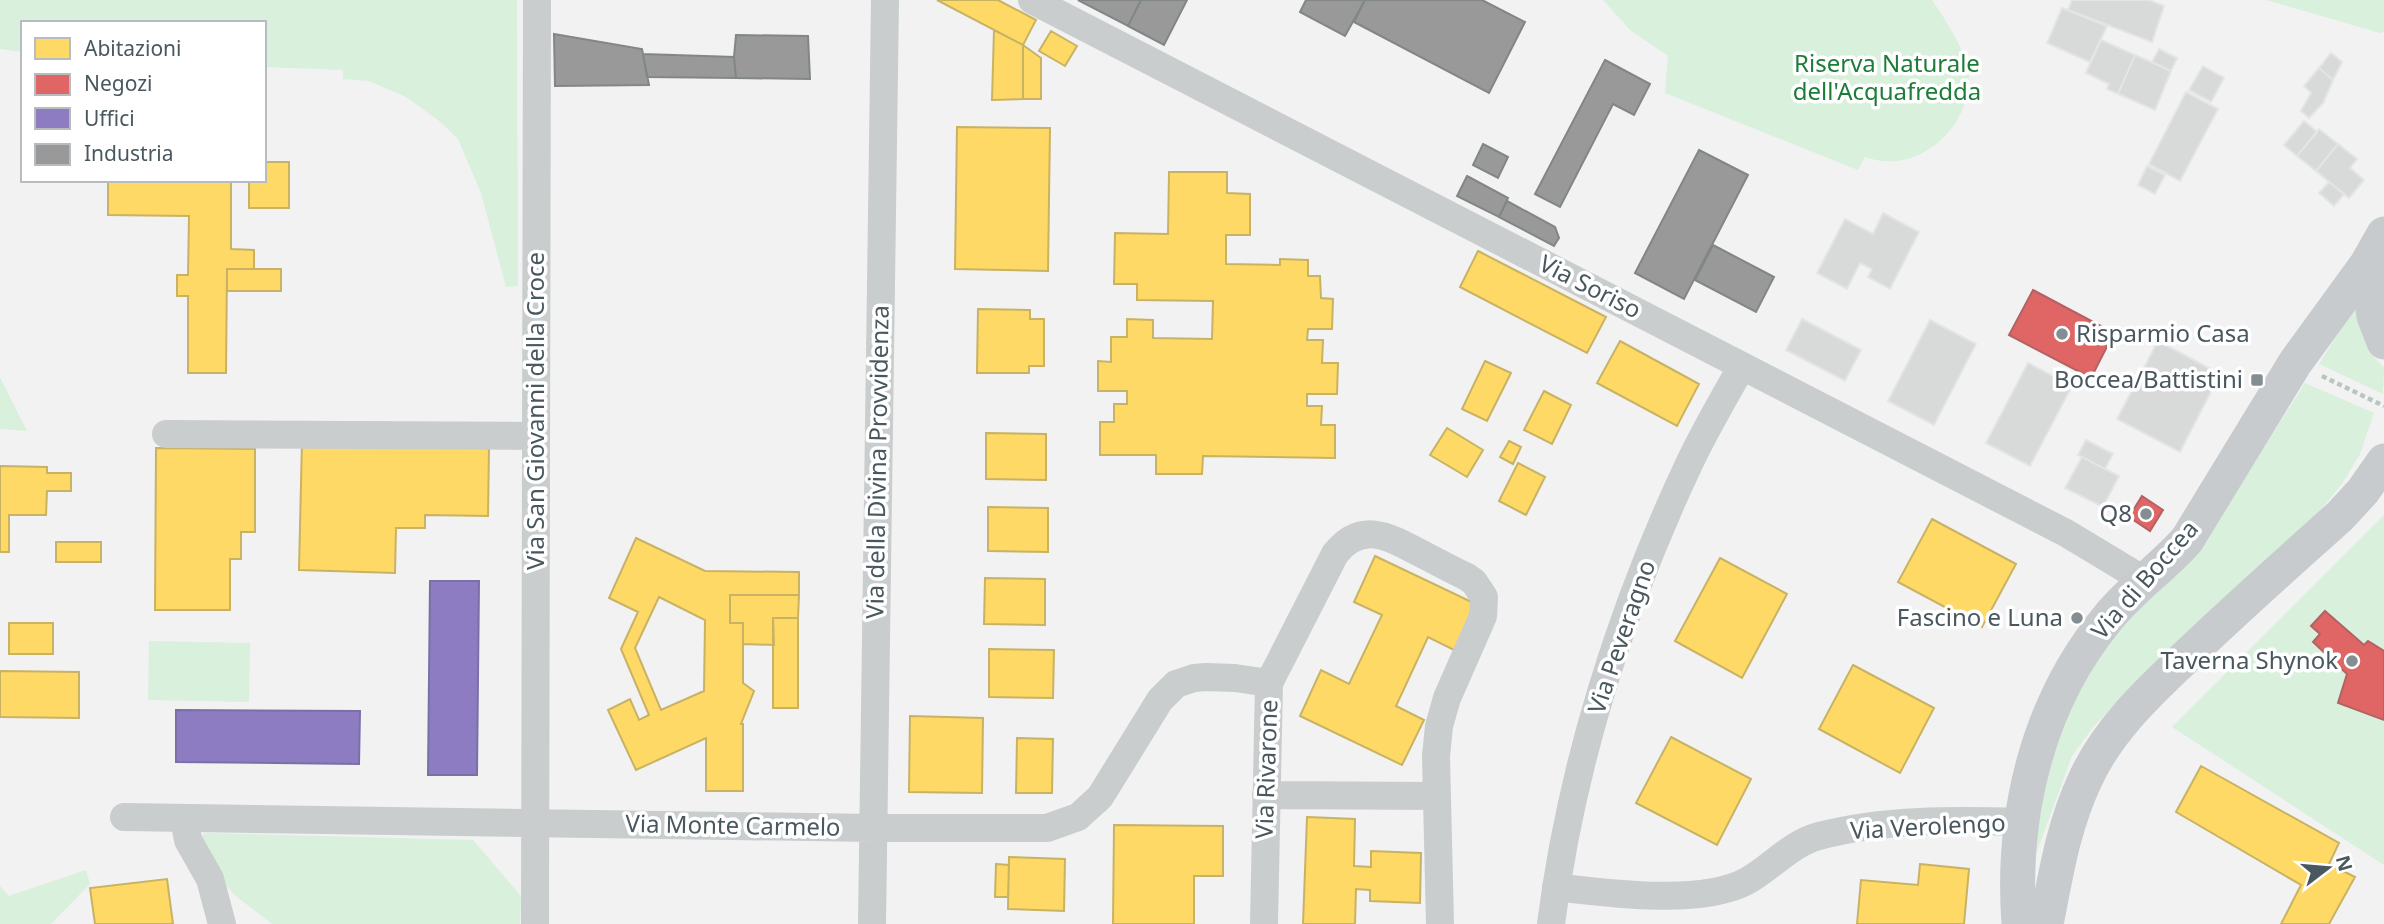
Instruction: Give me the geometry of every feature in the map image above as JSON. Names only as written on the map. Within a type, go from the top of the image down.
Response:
[{"type":"main road","points":[[2376,249],[2374,316],[2384,342]]},
{"type":"main road","name":"Via di Boccea","points":[[2019,924],[2021,822],[2036,753],[2054,701],[2105,621],[2187,540],[2295,363],[2376,249]]},
{"type":"main road","points":[[2046,924],[2060,847],[2093,763],[2110,737],[2183,659],[2340,516],[2363,491],[2384,461]]},
{"type":"street","name":"Via San Giovanni della Croce","points":[[535,924],[537,0]]},
{"type":"street","name":"Via della Divina Provvidenza","points":[[872,924],[886,0]]},
{"type":"street","name":"Via Soriso","points":[[1032,0],[2066,533],[2144,580]]},
{"type":"street","name":"Via Peveragno","points":[[1551,924],[1567,831],[1608,670],[1678,489],[1702,438],[1742,366]]},
{"type":"street","points":[[166,434],[536,436]]},
{"type":"street","name":"Via Rivarone","points":[[1264,924],[1269,683],[1328,566],[1341,546],[1355,538],[1371,534],[1391,538],[1474,582],[1484,597],[1483,616],[1441,715],[1436,756],[1440,924]]},
{"type":"street","name":"Via Monte Carmelo","points":[[124,817],[1047,828],[1069,822],[1086,812],[1100,797],[1160,700],[1176,684],[1206,677],[1269,683]]},
{"type":"street","points":[[1266,795],[1437,796]]},
{"type":"street","points":[[184,818],[188,840],[211,879],[222,924]]},
{"type":"street","name":"Via Verolengo","points":[[1556,887],[1643,895],[1714,892],[1746,881],[1802,842],[1835,832],[1941,821],[2021,822]]},
{"type":"path","points":[[2315,372],[2384,406]]},
{"type":"green space","points":[[0,0],[517,0],[518,286],[506,287],[481,193],[458,139],[438,120],[406,97],[369,81],[343,79],[343,70],[266,67],[266,21],[21,21],[21,52],[0,49]]},
{"type":"green space","name":"Riserva Naturale dell'Acquafredda","points":[[1603,0],[1932,0],[1965,59],[1969,78],[1967,97],[1950,131],[1936,144],[1903,160],[1884,161],[1865,157],[1858,170],[1665,93],[1668,56],[1630,30]]},
{"type":"green space","points":[[2266,0],[2384,0],[2384,32],[2380,33]]},
{"type":"green space","points":[[2357,303],[2364,338],[2384,367],[2383,394],[2319,364]]},
{"type":"green space","points":[[0,377],[27,431],[0,429]]},
{"type":"green space","points":[[2305,383],[2374,413],[2360,454],[2342,484],[2319,512],[2172,648],[2094,726],[2072,756],[2031,868],[2042,769],[2085,667],[2209,534]]},
{"type":"green space","points":[[2384,515],[2384,865],[2172,727]]},
{"type":"green space","points":[[149,641],[250,643],[249,702],[148,700]]},
{"type":"green space","points":[[207,833],[473,840],[521,896],[520,924],[272,924],[225,885],[200,835]]},
{"type":"green space","points":[[86,870],[90,884],[51,924],[0,924],[0,886],[9,896]]},
{"type":"building: Abitazioni","points":[[937,0],[998,0],[1036,20],[1023,45]]},
{"type":"building: Abitazioni","points":[[994,30],[1023,45],[1023,99],[992,100]]},
{"type":"building: Abitazioni","points":[[1051,31],[1077,46],[1065,66],[1039,51]]},
{"type":"building: Abitazioni","points":[[1023,45],[1041,58],[1041,99],[1023,99]]},
{"type":"building: Abitazioni","points":[[957,127],[1050,128],[1048,271],[955,269]]},
{"type":"building: Abitazioni","points":[[266,162],[289,162],[289,208],[249,208],[249,182],[266,182]]},
{"type":"building: Abitazioni","points":[[1169,172],[1227,172],[1227,193],[1250,194],[1250,235],[1226,235],[1226,264],[1280,265],[1280,259],[1308,260],[1308,276],[1320,276],[1321,298],[1333,299],[1332,329],[1308,329],[1307,340],[1323,340],[1322,363],[1338,363],[1337,394],[1307,394],[1307,406],[1322,406],[1321,425],[1335,425],[1335,458],[1203,456],[1202,474],[1156,474],[1156,455],[1100,455],[1100,422],[1114,422],[1114,404],[1127,404],[1127,391],[1098,391],[1098,361],[1111,362],[1111,337],[1127,337],[1127,319],[1153,320],[1153,338],[1212,339],[1213,301],[1137,300],[1137,284],[1114,284],[1115,233],[1168,234]]},
{"type":"building: Abitazioni","points":[[108,182],[231,182],[231,249],[254,250],[254,269],[227,269],[226,373],[188,373],[188,296],[177,296],[177,275],[188,275],[189,216],[108,215]]},
{"type":"building: Abitazioni","points":[[1478,251],[1606,317],[1587,353],[1460,287]]},
{"type":"building: Abitazioni","points":[[227,269],[281,269],[281,291],[227,291]]},
{"type":"building: Abitazioni","points":[[978,309],[1030,310],[1030,319],[1044,319],[1044,366],[1029,366],[1029,373],[977,373]]},
{"type":"building: Abitazioni","points":[[1620,341],[1699,384],[1677,426],[1597,383]]},
{"type":"building: Abitazioni","points":[[1485,361],[1511,373],[1487,421],[1462,409]]},
{"type":"building: Abitazioni","points":[[1544,391],[1571,405],[1552,444],[1524,430]]},
{"type":"building: Abitazioni","points":[[1447,428],[1483,450],[1467,477],[1430,455]]},
{"type":"building: Abitazioni","points":[[986,433],[1046,434],[1046,480],[986,479]]},
{"type":"building: Abitazioni","points":[[302,441],[489,446],[488,516],[425,515],[425,528],[396,528],[395,573],[299,570]]},
{"type":"building: Abitazioni","points":[[1509,441],[1521,447],[1513,464],[1500,457]]},
{"type":"building: Abitazioni","points":[[156,448],[255,449],[255,532],[241,532],[241,559],[230,559],[230,610],[155,610]]},
{"type":"building: Abitazioni","points":[[1518,463],[1545,477],[1526,515],[1499,501]]},
{"type":"building: Abitazioni","points":[[0,466],[47,467],[47,473],[71,473],[71,491],[47,491],[46,515],[9,515],[9,552],[0,552]]},
{"type":"building: Abitazioni","points":[[988,507],[1048,508],[1048,552],[988,551]]},
{"type":"building: Abitazioni","points":[[1932,519],[2016,564],[1982,627],[1898,582]]},
{"type":"building: Abitazioni","points":[[636,538],[705,571],[799,572],[799,595],[730,595],[730,623],[743,623],[743,683],[754,691],[741,724],[743,791],[706,791],[706,738],[636,770],[608,710],[630,699],[639,720],[649,715],[621,649],[638,612],[609,598]],"holes":[[[659,597],[705,620],[704,691],[661,710],[635,648]]]},
{"type":"building: Abitazioni","points":[[56,542],[101,542],[101,562],[56,562]]},
{"type":"building: Abitazioni","points":[[1375,556],[1478,605],[1456,651],[1428,637],[1396,706],[1424,720],[1402,765],[1300,716],[1321,670],[1349,684],[1382,615],[1354,602]]},
{"type":"building: Abitazioni","points":[[1720,558],[1787,594],[1742,678],[1675,641]]},
{"type":"building: Abitazioni","points":[[985,578],[1045,579],[1045,625],[984,624]]},
{"type":"building: Abitazioni","points":[[730,595],[799,595],[798,618],[773,618],[774,645],[743,644],[743,623],[730,623]]},
{"type":"building: Abitazioni","points":[[773,618],[798,618],[798,708],[773,708]]},
{"type":"building: Abitazioni","points":[[9,623],[53,623],[53,654],[9,654]]},
{"type":"building: Abitazioni","points":[[989,649],[1054,650],[1053,698],[989,697]]},
{"type":"building: Abitazioni","points":[[1853,665],[1934,708],[1900,773],[1819,729]]},
{"type":"building: Abitazioni","points":[[0,671],[79,672],[79,718],[0,717]]},
{"type":"building: Abitazioni","points":[[910,716],[983,718],[982,793],[909,792]]},
{"type":"building: Abitazioni","points":[[1671,737],[1751,779],[1717,845],[1636,803]]},
{"type":"building: Abitazioni","points":[[1017,738],[1053,739],[1052,793],[1016,793]]},
{"type":"building: Abitazioni","points":[[2201,766],[2339,843],[2329,864],[2355,877],[2329,924],[2281,924],[2301,885],[2176,812]]},
{"type":"building: Abitazioni","points":[[1307,817],[1355,819],[1354,866],[1371,867],[1371,851],[1421,853],[1420,903],[1370,901],[1370,890],[1356,889],[1355,924],[1303,924]]},
{"type":"building: Abitazioni","points":[[1114,825],[1223,826],[1223,876],[1194,876],[1194,924],[1113,924]]},
{"type":"building: Abitazioni","points":[[1009,857],[1065,859],[1064,911],[1008,909]]},
{"type":"building: Abitazioni","points":[[996,864],[1009,865],[1008,897],[995,897]]},
{"type":"building: Abitazioni","points":[[1920,864],[1969,869],[1964,924],[1857,924],[1861,880],[1918,885]]},
{"type":"building: Abitazioni","points":[[167,879],[173,924],[95,924],[90,888]]},
{"type":"building: Negozi","name":"Risparmio Casa","points":[[2033,290],[2114,333],[2091,378],[2009,335]]},
{"type":"building: Negozi","name":"Q8","points":[[2142,496],[2163,510],[2150,531],[2129,517]]},
{"type":"building: Negozi","points":[[2325,611],[2364,645],[2368,641],[2384,651],[2384,720],[2338,703],[2347,674],[2313,642],[2320,634],[2311,626]]},
{"type":"building: Uffici","points":[[430,581],[479,581],[477,775],[428,775]]},
{"type":"building: Uffici","points":[[176,710],[360,711],[359,764],[176,762]]},
{"type":"building: Industria","points":[[1078,0],[1141,0],[1128,26]]},
{"type":"building: Industria","points":[[1141,0],[1187,0],[1164,45],[1128,26]]},
{"type":"building: Industria","points":[[1306,0],[1365,0],[1345,36],[1300,12]]},
{"type":"building: Industria","points":[[1365,0],[1482,0],[1525,22],[1489,93],[1354,22]]},
{"type":"building: Industria","points":[[554,34],[642,49],[649,85],[555,86]]},
{"type":"building: Industria","points":[[736,35],[808,36],[810,79],[736,78]]},
{"type":"building: Industria","points":[[643,54],[734,57],[736,78],[647,77]]},
{"type":"building: Industria","points":[[1605,60],[1650,84],[1634,115],[1613,104],[1560,207],[1535,194]]},
{"type":"building: Industria","points":[[1483,144],[1508,157],[1498,178],[1473,165]]},
{"type":"building: Industria","points":[[1699,150],[1748,175],[1684,299],[1635,273]]},
{"type":"building: Industria","points":[[1467,176],[1508,198],[1499,217],[1457,196]]},
{"type":"building: Industria","points":[[1507,201],[1555,227],[1559,238],[1554,246],[1499,217]]},
{"type":"building: Industria","points":[[1713,245],[1774,277],[1756,312],[1695,280]]},
{"type":"building: Altro","points":[[2072,0],[2149,0],[2164,6],[2152,42],[2068,10]]},
{"type":"building: Altro","points":[[2062,8],[2107,26],[2090,62],[2047,43]]},
{"type":"building: Altro","points":[[2101,40],[2135,55],[2118,94],[2107,89],[2109,84],[2086,73]]},
{"type":"building: Altro","points":[[2159,49],[2177,58],[2171,71],[2152,62]]},
{"type":"building: Altro","points":[[2331,53],[2342,62],[2333,80],[2319,68]]},
{"type":"building: Altro","points":[[2135,55],[2171,71],[2155,110],[2118,94]]},
{"type":"building: Altro","points":[[2203,66],[2224,78],[2211,102],[2189,90]]},
{"type":"building: Altro","points":[[2319,68],[2333,80],[2323,103],[2309,118],[2301,111],[2311,93],[2304,86]]},
{"type":"building: Altro","points":[[2186,92],[2218,109],[2180,181],[2149,164]]},
{"type":"building: Altro","points":[[2304,121],[2317,132],[2297,156],[2284,145]]},
{"type":"building: Altro","points":[[2319,129],[2338,144],[2316,171],[2297,156]]},
{"type":"building: Altro","points":[[2338,144],[2357,159],[2350,168],[2364,180],[2349,198],[2316,171]]},
{"type":"building: Altro","points":[[2147,166],[2165,175],[2155,194],[2138,185]]},
{"type":"building: Altro","points":[[2329,182],[2344,194],[2334,206],[2319,193]]},
{"type":"building: Altro","points":[[1883,213],[1919,232],[1890,289],[1868,277],[1872,269],[1860,263],[1847,289],[1817,273],[1845,219],[1873,234]]},
{"type":"building: Altro","points":[[1802,319],[1861,350],[1845,381],[1786,350]]},
{"type":"building: Altro","points":[[1930,320],[1976,344],[1934,425],[1888,401]]},
{"type":"building: Altro","points":[[2158,341],[2220,374],[2180,452],[2117,419]]},
{"type":"building: Altro","points":[[2028,363],[2072,386],[2030,466],[1986,443]]},
{"type":"building: Altro","points":[[2086,440],[2113,454],[2105,469],[2078,455]]},
{"type":"building: Altro","points":[[2082,457],[2119,476],[2103,507],[2065,488]]},
{"type":"place","name":"Risparmio Casa","points":[[2062,334]]},
{"type":"place","name":"Boccea/Battistini","points":[[2257,380]]},
{"type":"place","name":"Q8","points":[[2146,514]]},
{"type":"place","name":"Fascino e Luna","points":[[2077,618]]},
{"type":"place","name":"Taverna Shynok","points":[[2352,661]]}]
